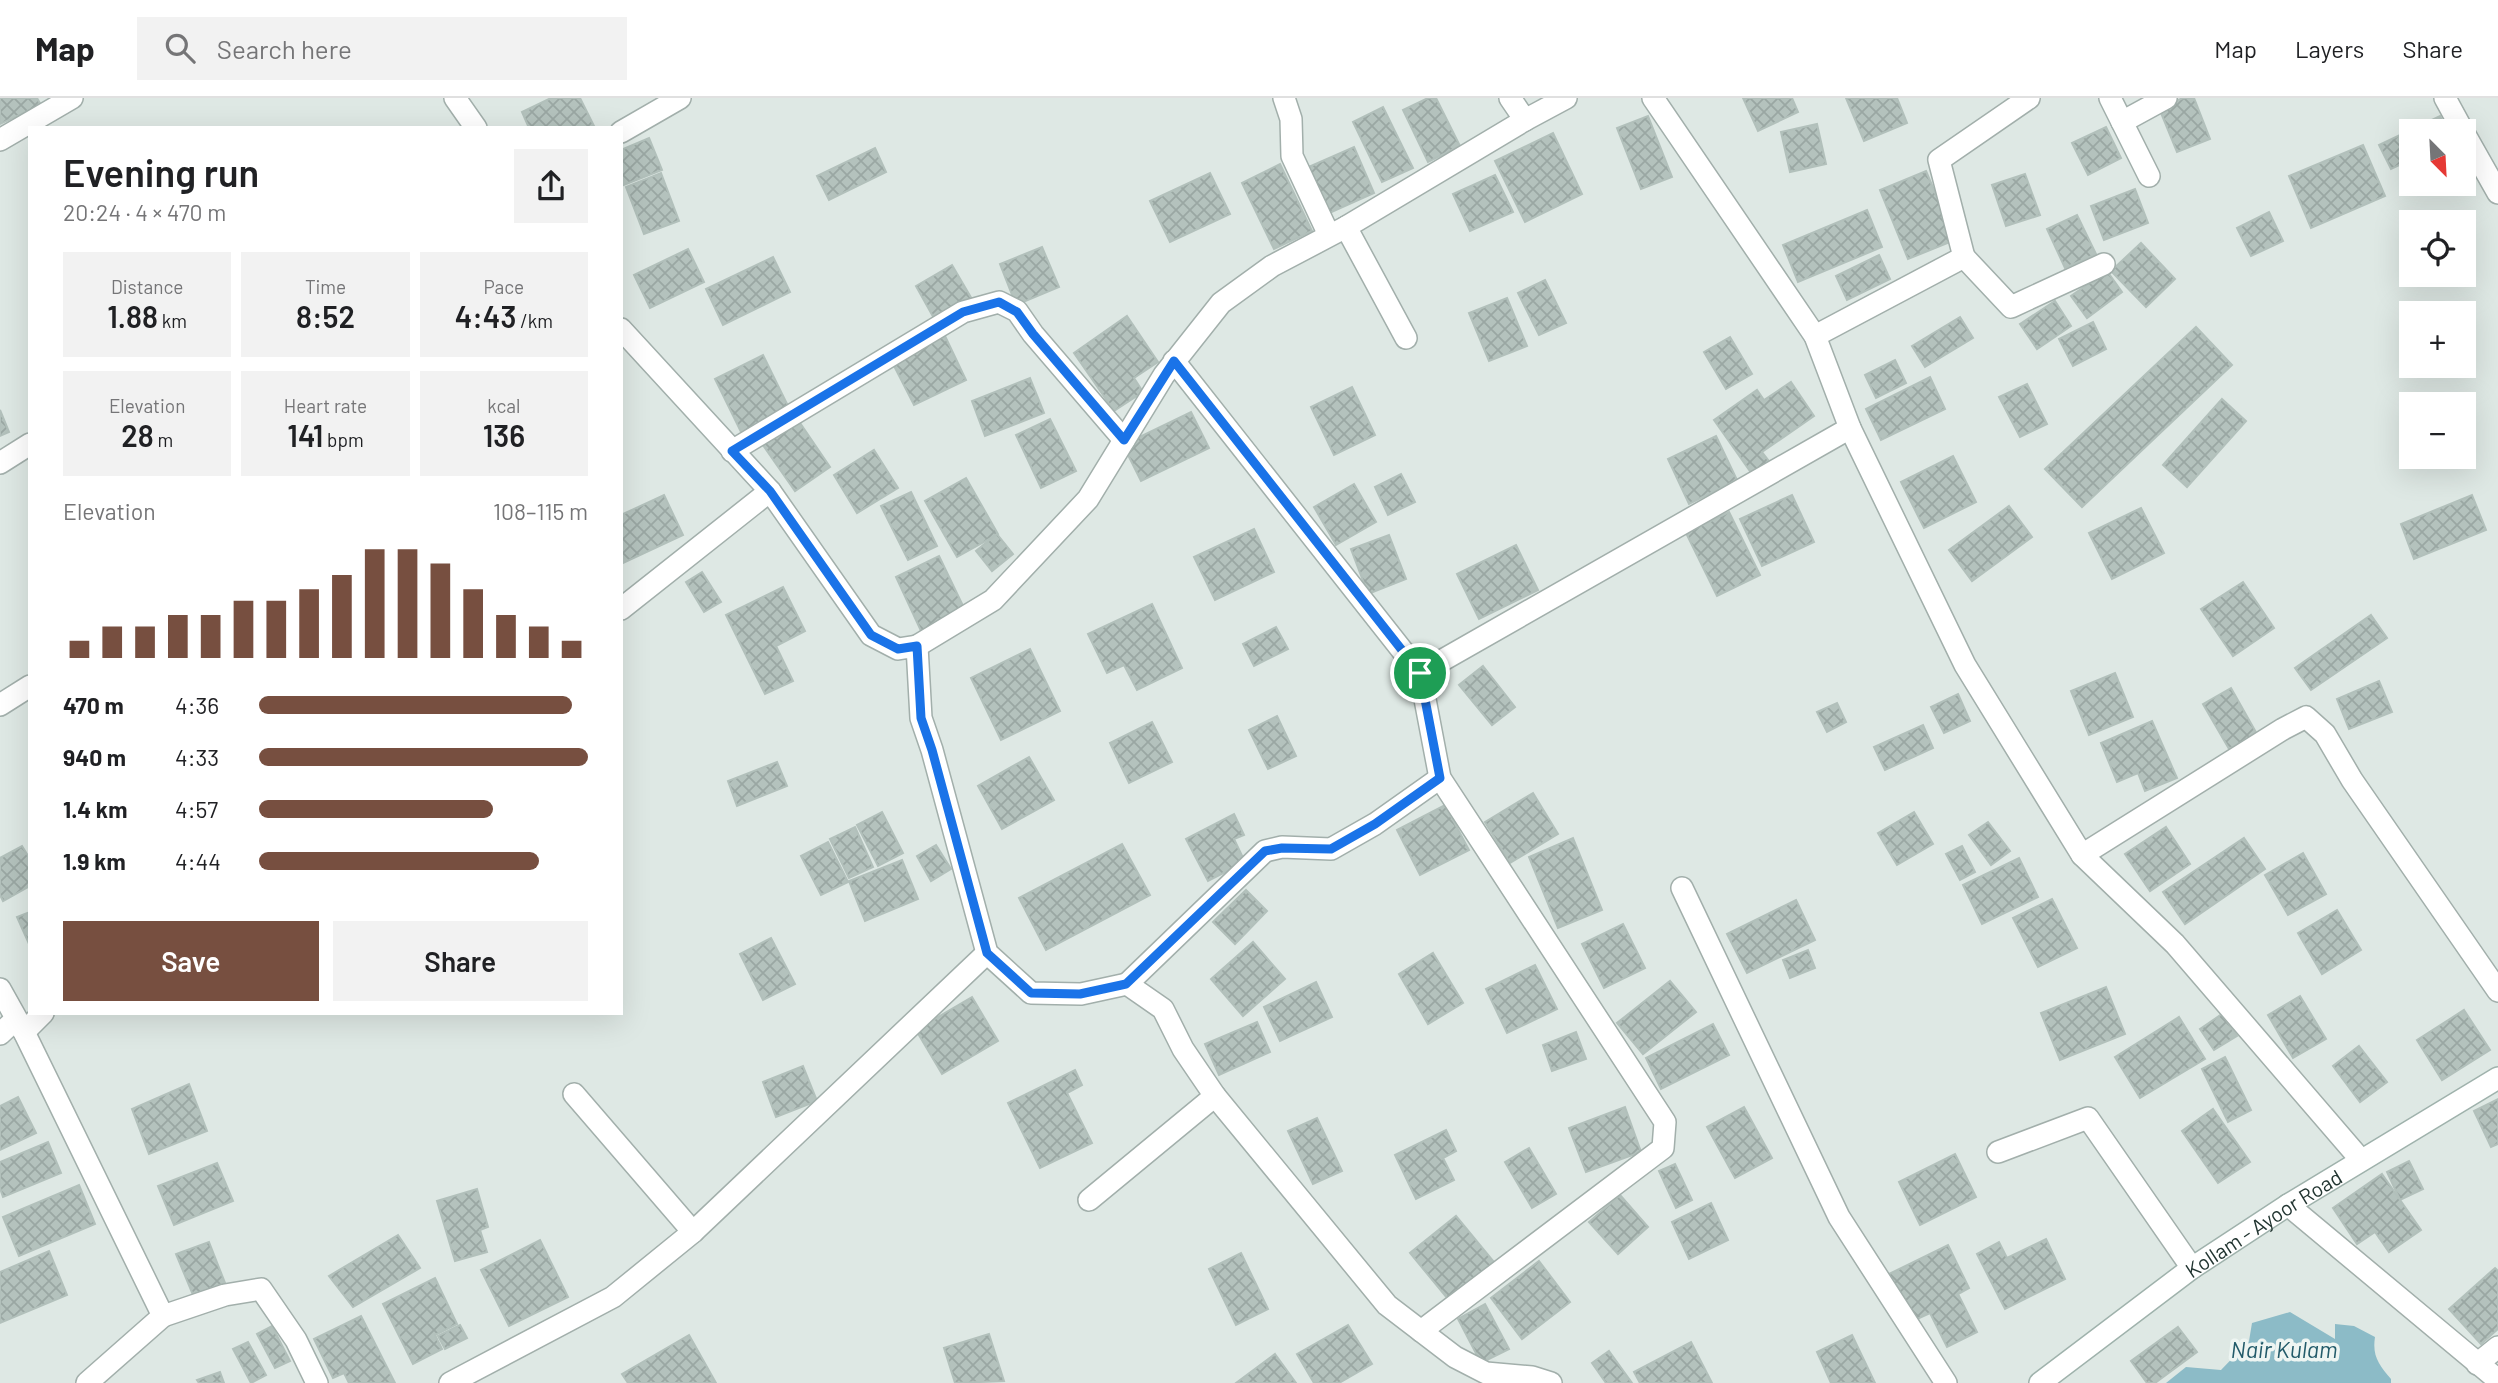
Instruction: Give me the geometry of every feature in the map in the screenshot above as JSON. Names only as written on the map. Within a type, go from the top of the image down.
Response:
[{"type":"street","points":[[0,140],[72,98]]},
{"type":"street","points":[[455,98],[475,126]]},
{"type":"street","points":[[623,131],[680,98]]},
{"type":"street","points":[[1284,98],[1291,120],[1292,156],[1406,338]]},
{"type":"street","points":[[1510,98],[1525,120]]},
{"type":"street","points":[[623,331],[770,491],[871,635],[898,649],[917,646],[993,600],[1088,499],[1174,361],[1221,303],[1272,266],[1566,98]]},
{"type":"street","points":[[1653,98],[1815,337],[1850,428],[1965,665],[2082,855],[2175,944],[2361,1160]]},
{"type":"street","points":[[2029,98],[1938,160],[1964,257],[2011,307],[2104,264]]},
{"type":"street","points":[[2110,98],[2149,176]]},
{"type":"street","points":[[2122,122],[2166,98]]},
{"type":"street","points":[[2445,98],[2457,119]]},
{"type":"street","points":[[2476,153],[2498,192]]},
{"type":"street","points":[[1815,337],[1964,257]]},
{"type":"street","points":[[732,451],[963,312],[999,302],[1017,312],[1124,440]]},
{"type":"street","points":[[1174,361],[1420,673],[1440,778],[1665,1122],[1663,1148],[1421,1331]]},
{"type":"street","points":[[1420,673],[1850,428]]},
{"type":"street","points":[[0,463],[28,445]]},
{"type":"street","points":[[623,607],[770,491]]},
{"type":"street","points":[[917,646],[921,718],[987,953],[1031,993],[1080,994],[1126,984],[1265,851],[1282,848],[1331,849],[1375,824],[1440,778]]},
{"type":"street","points":[[0,705],[28,688]]},
{"type":"street","points":[[2082,855],[2306,718],[2325,734],[2352,780],[2498,991]]},
{"type":"street","points":[[1682,888],[1839,1217],[1946,1383]]},
{"type":"street","points":[[450,1383],[612,1297],[693,1232],[987,953]]},
{"type":"street","points":[[1126,984],[1163,1009],[1183,1049],[1215,1096],[1387,1305],[1455,1357],[1486,1373],[1532,1377],[1551,1383]]},
{"type":"street","points":[[0,989],[13,1028],[163,1316]]},
{"type":"street","points":[[13,1028],[39,1015]]},
{"type":"street","name":"Kollam - Ayoor Road","points":[[2040,1383],[2192,1268],[2288,1205],[2498,1078]]},
{"type":"street","points":[[575,1094],[693,1232]]},
{"type":"street","points":[[1089,1200],[1215,1096]]},
{"type":"street","points":[[1998,1152],[2088,1118],[2192,1268]]},
{"type":"street","points":[[2288,1205],[2498,1380]]},
{"type":"street","points":[[87,1383],[163,1316],[225,1295],[261,1289],[296,1340],[317,1383]]},
{"type":"street","points":[[2477,1364],[2498,1347]]},
{"type":"water","name":"Nair Kulam","points":[[2290,1312],[2335,1339],[2335,1324],[2354,1326],[2375,1337],[2376,1355],[2391,1383],[2166,1383],[2186,1367],[2221,1370],[2249,1341],[2252,1323]]},
{"type":"building","points":[[0,98],[37,98],[41,105],[0,124]]},
{"type":"building","points":[[551,98],[580,98],[594,126],[528,126],[522,112]]},
{"type":"building","points":[[1428,98],[1436,98],[1460,146],[1428,162],[1403,110]]},
{"type":"building","points":[[1743,98],[1792,98],[1798,112],[1758,131]]},
{"type":"building","points":[[1846,98],[1897,98],[1907,123],[1864,141]]},
{"type":"building","points":[[2183,98],[2194,98],[2210,139],[2177,152],[2159,108]]},
{"type":"building","points":[[1383,107],[1413,168],[1382,182],[1353,122]]},
{"type":"building","points":[[1648,116],[1672,177],[1641,189],[1617,128]]},
{"type":"building","points":[[1817,124],[1826,164],[1790,172],[1781,132]]},
{"type":"building","points":[[2106,127],[2121,158],[2088,175],[2072,143]]},
{"type":"building","points":[[1553,133],[1582,194],[1525,222],[1495,161]]},
{"type":"building","points":[[2399,135],[2399,165],[2391,169],[2379,145]]},
{"type":"building","points":[[649,138],[662,170],[623,185],[623,149]]},
{"type":"building","points":[[2363,145],[2385,196],[2311,228],[2289,176]]},
{"type":"building","points":[[1354,147],[1374,193],[1325,215],[1304,169]]},
{"type":"building","points":[[875,148],[886,172],[829,200],[817,176]]},
{"type":"building","points":[[1280,164],[1312,231],[1274,249],[1242,183]]},
{"type":"building","points":[[1926,171],[1955,240],[1908,259],[1880,190]]},
{"type":"building","points":[[661,173],[679,221],[644,234],[626,187]]},
{"type":"building","points":[[1210,173],[1230,214],[1170,242],[1150,201]]},
{"type":"building","points":[[2025,174],[2040,215],[2006,226],[1992,185]]},
{"type":"building","points":[[1495,175],[1513,212],[1470,231],[1453,194]]},
{"type":"building","points":[[2135,189],[2148,223],[2104,240],[2091,206]]},
{"type":"building","points":[[1867,210],[1882,247],[1798,282],[1783,245]]},
{"type":"building","points":[[2269,212],[2283,241],[2251,256],[2237,228]]},
{"type":"building","points":[[2077,215],[2096,254],[2065,268],[2047,229]]},
{"type":"building","points":[[2141,243],[2175,279],[2146,307],[2111,271]]},
{"type":"building","points":[[1042,247],[1059,287],[1016,305],[1000,264]]},
{"type":"building","points":[[688,249],[704,282],[650,308],[634,275]]},
{"type":"building","points":[[1879,255],[1890,279],[1847,300],[1836,276]]},
{"type":"building","points":[[773,257],[790,292],[723,325],[706,289]]},
{"type":"building","points":[[952,265],[973,301],[936,322],[916,286]]},
{"type":"building","points":[[2107,271],[2122,292],[2087,318],[2071,296]]},
{"type":"building","points":[[1545,280],[1566,323],[1539,335],[1518,293]]},
{"type":"building","points":[[1507,298],[1527,346],[1489,361],[1469,313]]},
{"type":"building","points":[[2055,301],[2071,326],[2037,349],[2020,324]]},
{"type":"building","points":[[1127,316],[1158,362],[1134,378],[1143,392],[1114,411],[1074,353]]},
{"type":"building","points":[[1960,317],[1973,338],[1925,367],[1912,346]]},
{"type":"building","points":[[2093,322],[2106,349],[2073,366],[2059,339]]},
{"type":"building","points":[[2196,327],[2232,365],[2082,507],[2045,469]]},
{"type":"building","points":[[945,336],[966,380],[914,405],[892,362]]},
{"type":"building","points":[[1730,337],[1752,374],[1726,389],[1704,352]]},
{"type":"building","points":[[763,355],[790,410],[742,434],[715,379]]},
{"type":"building","points":[[1895,360],[1906,383],[1876,398],[1865,375]]},
{"type":"building","points":[[1930,377],[1945,409],[1881,440],[1866,409]]},
{"type":"building","points":[[1030,378],[1044,413],[985,436],[972,401]]},
{"type":"building","points":[[1791,382],[1814,416],[1762,452],[1772,465],[1754,477],[1714,420],[1757,390],[1764,400]]},
{"type":"building","points":[[2027,384],[2047,424],[2020,437],[1999,397]]},
{"type":"building","points":[[1352,387],[1375,435],[1334,455],[1311,407]]},
{"type":"building","points":[[2222,399],[2246,421],[2187,487],[2163,465]]},
{"type":"building","points":[[0,410],[9,432],[0,436]]},
{"type":"building","points":[[1191,412],[1209,448],[1141,481],[1123,445]]},
{"type":"building","points":[[796,417],[830,467],[795,491],[760,441]]},
{"type":"building","points":[[1050,419],[1076,471],[1041,488],[1016,435]]},
{"type":"building","points":[[1716,436],[1737,480],[1689,504],[1668,459]]},
{"type":"building","points":[[874,450],[898,488],[857,513],[834,475]]},
{"type":"building","points":[[1953,456],[1976,502],[1924,528],[1901,482]]},
{"type":"building","points":[[1401,474],[1415,502],[1388,515],[1375,487]]},
{"type":"building","points":[[966,478],[998,534],[957,557],[925,501]]},
{"type":"building","points":[[1354,484],[1376,522],[1336,545],[1314,507]]},
{"type":"building","points":[[911,492],[937,546],[908,560],[881,506]]},
{"type":"building","points":[[664,495],[683,535],[623,563],[623,514]]},
{"type":"building","points":[[1792,495],[1814,542],[1762,566],[1740,519]]},
{"type":"building","points":[[2472,495],[2486,530],[2414,559],[2401,524]]},
{"type":"building","points":[[2009,506],[2032,537],[1972,581],[1949,550]]},
{"type":"building","points":[[2141,508],[2164,553],[2112,579],[2089,533]]},
{"type":"building","points":[[1729,512],[1760,575],[1717,596],[1686,533]]},
{"type":"building","points":[[1254,529],[1274,572],[1215,600],[1194,557]]},
{"type":"building","points":[[997,534],[1013,554],[992,571],[976,551]]},
{"type":"building","points":[[1389,535],[1406,579],[1368,594],[1351,549]]},
{"type":"building","points":[[1516,545],[1538,590],[1479,619],[1457,574]]},
{"type":"building","points":[[939,556],[965,610],[921,631],[896,577]]},
{"type":"building","points":[[702,572],[721,602],[704,612],[686,582]]},
{"type":"building","points":[[2243,582],[2274,628],[2233,656],[2201,609]]},
{"type":"building","points":[[783,587],[805,631],[776,646],[793,681],[765,694],[726,615]]},
{"type":"building","points":[[1152,604],[1182,668],[1137,690],[1124,665],[1107,673],[1088,634]]},
{"type":"building","points":[[2371,615],[2387,638],[2311,690],[2295,668]]},
{"type":"building","points":[[1276,627],[1288,649],[1254,666],[1243,644]]},
{"type":"building","points":[[1030,649],[1060,711],[1001,740],[971,678]]},
{"type":"building","points":[[1483,666],[1515,707],[1492,725],[1459,685]]},
{"type":"building","points":[[2115,673],[2133,717],[2089,735],[2071,691]]},
{"type":"building","points":[[2379,681],[2392,712],[2349,729],[2337,699]]},
{"type":"building","points":[[2231,688],[2257,734],[2229,749],[2203,704]]},
{"type":"building","points":[[1958,694],[1970,721],[1944,733],[1931,707]]},
{"type":"building","points":[[1837,703],[1846,722],[1827,732],[1817,712]]},
{"type":"building","points":[[1277,716],[1296,756],[1268,769],[1249,730]]},
{"type":"building","points":[[2152,721],[2177,778],[2145,791],[2138,773],[2117,782],[2101,743]]},
{"type":"building","points":[[1152,722],[1172,762],[1129,783],[1110,743]]},
{"type":"building","points":[[1923,725],[1933,748],[1885,770],[1874,747]]},
{"type":"building","points":[[1029,757],[1054,800],[1002,829],[978,786]]},
{"type":"building","points":[[777,762],[787,786],[737,806],[728,781]]},
{"type":"building","points":[[1533,793],[1558,834],[1510,863],[1485,822]]},
{"type":"building","points":[[1445,805],[1469,850],[1420,875],[1397,830]]},
{"type":"building","points":[[882,812],[903,853],[878,866],[857,825]]},
{"type":"building","points":[[1914,812],[1933,844],[1897,865],[1878,833]]},
{"type":"building","points":[[1234,814],[1244,835],[1234,839],[1245,862],[1208,881],[1186,839]]},
{"type":"building","points":[[1988,822],[2010,851],[1991,865],[1969,835]]},
{"type":"building","points":[[855,827],[873,867],[849,878],[830,839]]},
{"type":"building","points":[[2166,827],[2190,864],[2150,891],[2125,854]]},
{"type":"building","points":[[1573,838],[1602,910],[1558,928],[1529,857]]},
{"type":"building","points":[[2244,838],[2265,869],[2185,924],[2163,892]]},
{"type":"building","points":[[828,842],[848,882],[821,895],[801,856]]},
{"type":"building","points":[[1122,844],[1150,895],[1046,950],[1019,898]]},
{"type":"building","points":[[936,845],[951,869],[931,881],[917,856]]},
{"type":"building","points":[[22,846],[28,856],[28,887],[3,901],[0,895],[0,858]]},
{"type":"building","points":[[1962,846],[1975,872],[1960,880],[1946,854]]},
{"type":"building","points":[[2303,853],[2326,894],[2288,915],[2265,875]]},
{"type":"building","points":[[2019,858],[2038,897],[1982,924],[1963,885]]},
{"type":"building","points":[[902,860],[918,899],[865,921],[849,881]]},
{"type":"building","points":[[1246,890],[1267,911],[1235,944],[1213,922]]},
{"type":"building","points":[[2052,899],[2077,948],[2038,967],[2013,918]]},
{"type":"building","points":[[1796,900],[1815,940],[1747,973],[1727,934]]},
{"type":"building","points":[[2337,910],[2361,950],[2322,974],[2298,933]]},
{"type":"building","points":[[28,913],[28,942],[17,917]]},
{"type":"building","points":[[1623,924],[1645,968],[1604,988],[1582,944]]},
{"type":"building","points":[[771,938],[795,984],[763,1000],[740,954]]},
{"type":"building","points":[[1253,942],[1285,979],[1243,1016],[1211,979]]},
{"type":"building","points":[[1808,950],[1815,968],[1790,978],[1783,960]]},
{"type":"building","points":[[1433,953],[1463,1003],[1428,1024],[1399,974]]},
{"type":"building","points":[[1535,965],[1557,1009],[1507,1033],[1486,989]]},
{"type":"building","points":[[1670,981],[1696,1012],[1643,1054],[1617,1023]]},
{"type":"building","points":[[1316,982],[1332,1017],[1280,1041],[1264,1007]]},
{"type":"building","points":[[2106,987],[2125,1034],[2060,1060],[2041,1013]]},
{"type":"building","points":[[2300,996],[2326,1039],[2293,1058],[2268,1015]]},
{"type":"building","points":[[972,997],[998,1041],[942,1074],[916,1030]]},
{"type":"building","points":[[2464,1010],[2490,1050],[2442,1080],[2417,1040]]},
{"type":"building","points":[[2222,1014],[2237,1036],[2214,1050],[2200,1029]]},
{"type":"building","points":[[2179,1017],[2205,1059],[2140,1098],[2115,1057]]},
{"type":"building","points":[[1257,1022],[1270,1052],[1219,1075],[1205,1044]]},
{"type":"building","points":[[1713,1024],[1729,1055],[1661,1089],[1646,1058]]},
{"type":"building","points":[[1576,1032],[1586,1059],[1552,1071],[1543,1045]]},
{"type":"building","points":[[2359,1046],[2387,1082],[2360,1102],[2333,1066]]},
{"type":"building","points":[[2225,1057],[2251,1110],[2228,1122],[2202,1069]]},
{"type":"building","points":[[803,1066],[817,1101],[776,1117],[763,1082]]},
{"type":"building","points":[[1075,1070],[1082,1085],[1067,1093],[1092,1143],[1040,1168],[1008,1103]]},
{"type":"building","points":[[189,1084],[207,1131],[149,1154],[132,1109]]},
{"type":"building","points":[[18,1097],[36,1133],[0,1150],[0,1106]]},
{"type":"building","points":[[2498,1099],[2498,1144],[2491,1147],[2474,1111]]},
{"type":"building","points":[[1625,1107],[1641,1152],[1586,1172],[1569,1128]]},
{"type":"building","points":[[1744,1107],[1772,1158],[1735,1178],[1707,1127]]},
{"type":"building","points":[[2213,1109],[2250,1162],[2218,1183],[2182,1131]]},
{"type":"building","points":[[1317,1118],[1342,1171],[1313,1184],[1288,1131]]},
{"type":"building","points":[[1446,1130],[1456,1151],[1443,1158],[1454,1180],[1416,1199],[1395,1155]]},
{"type":"building","points":[[48,1142],[61,1173],[3,1197],[0,1188],[0,1162]]},
{"type":"building","points":[[1529,1148],[1556,1194],[1532,1208],[1505,1162]]},
{"type":"building","points":[[1955,1154],[1976,1197],[1920,1225],[1899,1182]]},
{"type":"building","points":[[2409,1161],[2423,1189],[2400,1200],[2387,1172]]},
{"type":"building","points":[[217,1163],[233,1201],[174,1225],[158,1186]]},
{"type":"building","points":[[1675,1164],[1692,1200],[1676,1208],[1659,1171]]},
{"type":"building","points":[[2382,1174],[2421,1230],[2389,1252],[2375,1232],[2357,1244],[2333,1208]]},
{"type":"building","points":[[79,1185],[95,1224],[19,1256],[3,1217]]},
{"type":"building","points":[[477,1189],[488,1227],[480,1230],[487,1252],[455,1261],[437,1201]]},
{"type":"building","points":[[1620,1195],[1648,1227],[1618,1254],[1589,1222]]},
{"type":"building","points":[[1711,1203],[1728,1240],[1689,1259],[1672,1222]]},
{"type":"building","points":[[1456,1216],[1494,1262],[1448,1299],[1410,1253]]},
{"type":"building","points":[[398,1235],[420,1268],[353,1307],[329,1276]]},
{"type":"building","points":[[2046,1239],[2065,1279],[2005,1309],[1977,1254],[1999,1242],[2007,1258]]},
{"type":"building","points":[[540,1240],[568,1297],[509,1326],[481,1270]]},
{"type":"building","points":[[209,1242],[225,1283],[193,1295],[176,1254]]},
{"type":"building","points":[[1948,1245],[1969,1288],[1958,1294],[1977,1332],[1947,1347],[1930,1313],[1913,1321],[1889,1274]]},
{"type":"building","points":[[49,1251],[67,1295],[0,1323],[0,1272]]},
{"type":"building","points":[[1241,1253],[1268,1309],[1236,1325],[1209,1269]]},
{"type":"building","points":[[1539,1261],[1570,1302],[1522,1339],[1491,1298]]},
{"type":"building","points":[[2495,1268],[2498,1271],[2498,1329],[2481,1344],[2449,1309]]},
{"type":"building","points":[[435,1278],[457,1324],[435,1335],[442,1349],[413,1364],[383,1304]]},
{"type":"building","points":[[1485,1304],[1509,1349],[1481,1363],[1458,1319]]},
{"type":"building","points":[[361,1316],[395,1383],[349,1383],[344,1373],[333,1378],[314,1339]]},
{"type":"building","points":[[460,1325],[467,1338],[445,1349],[438,1336]]},
{"type":"building","points":[[1348,1325],[1372,1364],[1339,1383],[1314,1383],[1297,1354]]},
{"type":"building","points":[[272,1326],[290,1361],[275,1368],[257,1334]]},
{"type":"building","points":[[2178,1327],[2197,1352],[2155,1383],[2147,1383],[2131,1361]]},
{"type":"building","points":[[989,1334],[1004,1381],[955,1383],[944,1348]]},
{"type":"building","points":[[689,1335],[716,1383],[628,1383],[622,1374]]},
{"type":"building","points":[[1852,1335],[1875,1383],[1831,1383],[1817,1352]]},
{"type":"building","points":[[248,1342],[266,1375],[251,1383],[233,1349]]},
{"type":"building","points":[[1691,1342],[1712,1383],[1640,1383],[1634,1372]]},
{"type":"building","points":[[1609,1351],[1632,1383],[1606,1383],[1592,1363]]},
{"type":"building","points":[[1275,1354],[1296,1383],[1236,1383]]},
{"type":"building","points":[[220,1372],[224,1383],[199,1383],[197,1380]]},
{"type":"route","points":[[999,302],[1017,312],[1124,440],[1174,361],[1420,673],[1440,778],[1375,824],[1331,849],[1282,848],[1265,851],[1126,984],[1080,994],[1031,993],[987,953],[921,718],[917,646],[898,649],[871,635],[770,491],[732,451],[963,312],[999,302]]}]
